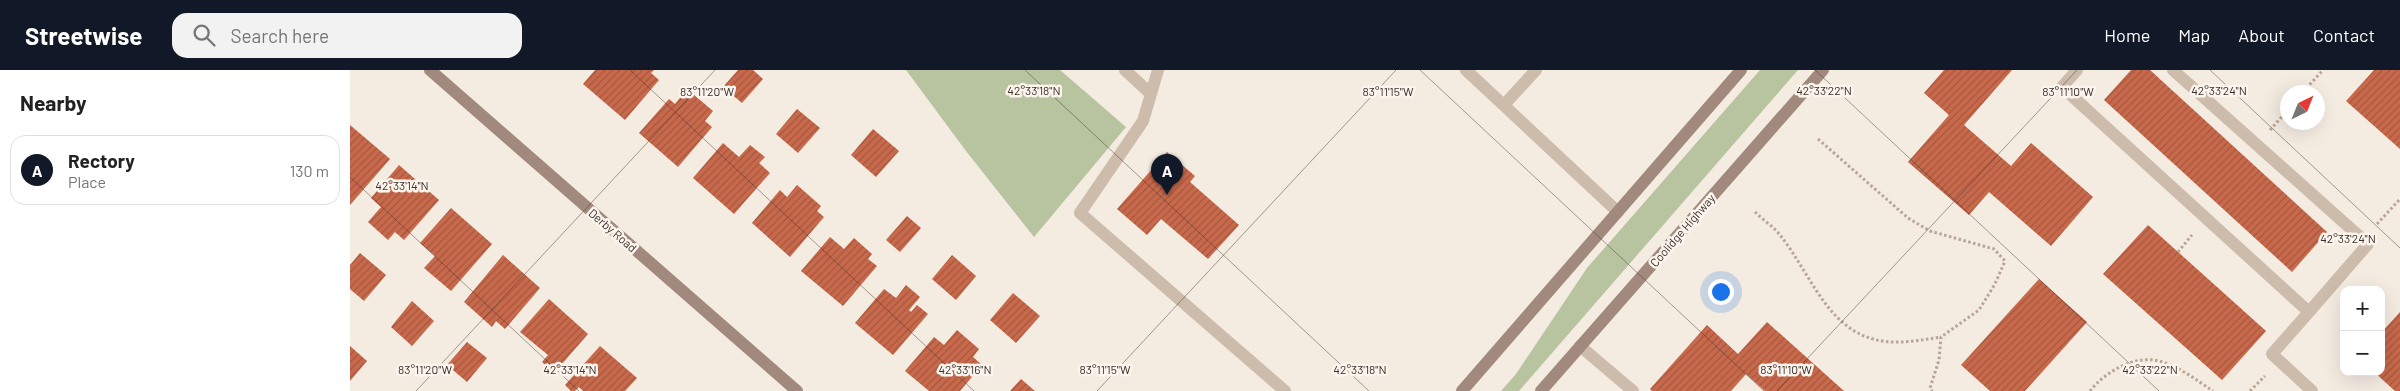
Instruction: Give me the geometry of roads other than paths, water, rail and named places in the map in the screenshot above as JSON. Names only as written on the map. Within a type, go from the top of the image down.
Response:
[{"type":"main road","name":"Derby Road","points":[[430,70],[797,391]]},
{"type":"main road","points":[[1462,391],[1741,70]]},
{"type":"main road","name":"Coolidge Highway","points":[[1541,391],[1822,70]]},
{"type":"lane","points":[[1125,70],[1151,94]]},
{"type":"lane","points":[[1158,70],[1143,121],[1080,213],[1285,391]]},
{"type":"lane","points":[[1466,70],[1618,212]]},
{"type":"lane","points":[[1504,106],[1536,70]]},
{"type":"lane","points":[[2076,70],[2062,87],[2309,312]]},
{"type":"lane","points":[[2173,70],[2368,244],[2272,354],[2312,391]]},
{"type":"lane","points":[[1580,346],[1633,391]]},
{"type":"place","name":"Rectory","points":[[1167,195]]}]
